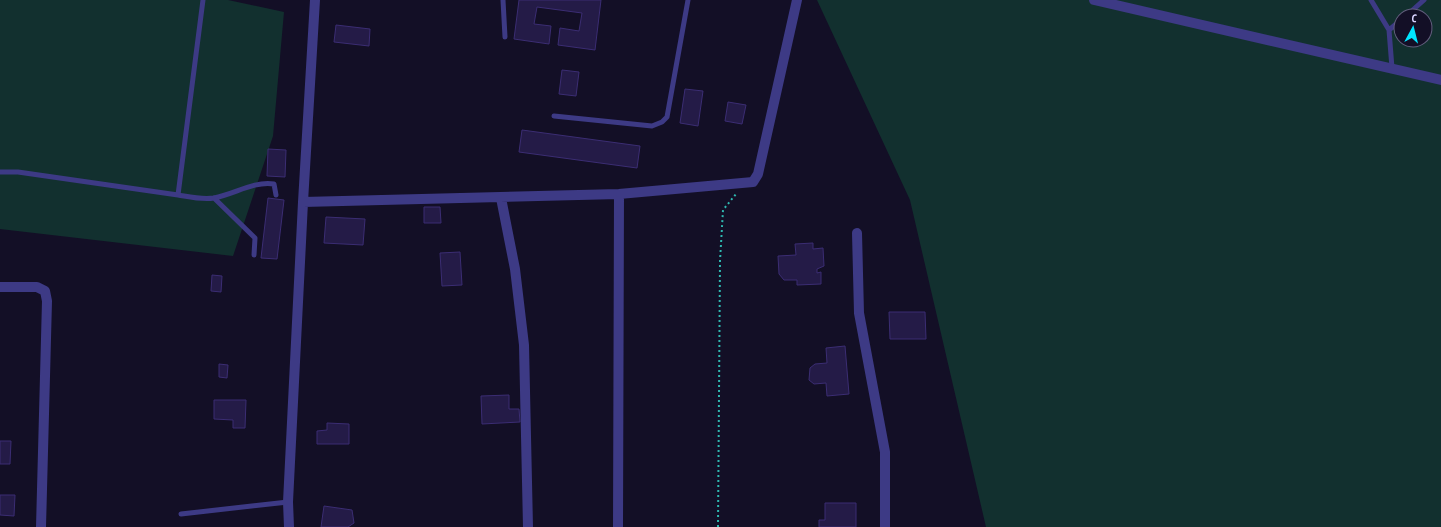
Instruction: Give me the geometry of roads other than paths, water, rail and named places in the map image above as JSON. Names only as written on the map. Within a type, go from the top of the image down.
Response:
[{"type":"street","points":[[288,527],[303,202],[315,0]]},
{"type":"street","points":[[303,202],[619,194],[745,184],[753,182],[758,174],[798,0]]},
{"type":"street","points":[[1094,0],[1441,80]]},
{"type":"street","points":[[618,527],[619,194]]},
{"type":"street","points":[[501,198],[515,269],[524,345],[528,527]]},
{"type":"street","points":[[857,233],[859,313],[885,452],[885,527]]},
{"type":"street","points":[[0,287],[37,287],[45,291],[47,301],[41,527]]},
{"type":"lane","points":[[178,195],[202,0]]},
{"type":"lane","points":[[503,0],[505,37]]},
{"type":"lane","points":[[554,116],[652,126],[662,122],[667,117],[688,0]]},
{"type":"lane","points":[[1371,0],[1389,30],[1392,68]]},
{"type":"lane","points":[[1415,8],[1424,0]]},
{"type":"lane","points":[[1389,30],[1393,27]]},
{"type":"lane","points":[[0,172],[18,172],[197,198],[214,198],[263,183],[274,184],[276,195]]},
{"type":"lane","points":[[214,198],[255,238],[254,255]]},
{"type":"lane","points":[[181,514],[288,502]]}]
